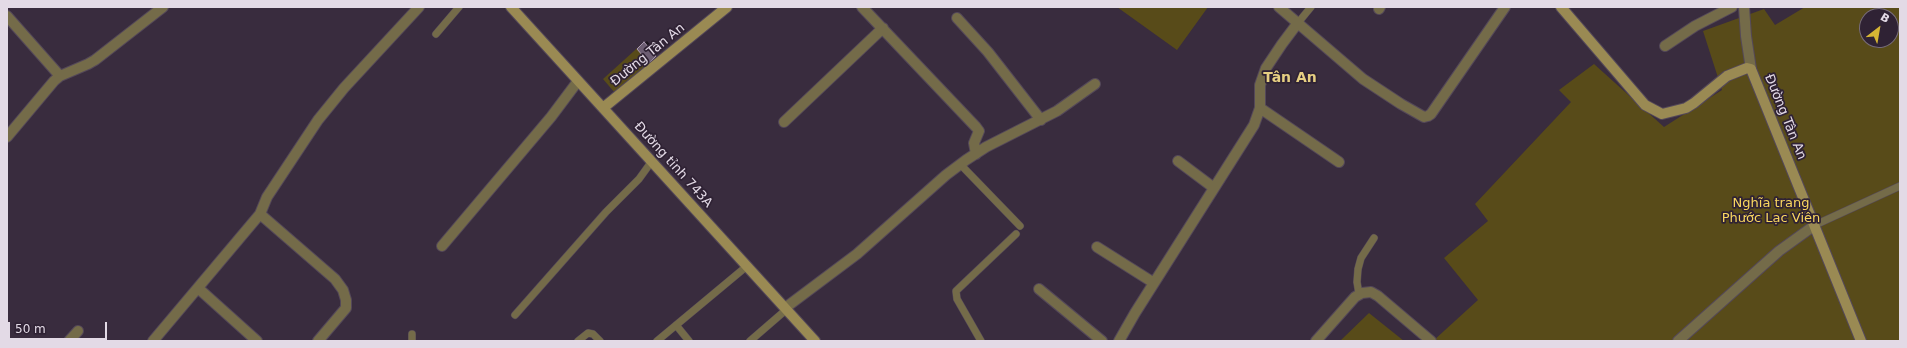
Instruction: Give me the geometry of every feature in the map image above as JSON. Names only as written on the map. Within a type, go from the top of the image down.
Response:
[{"type":"street","points":[[7,138],[54,81],[60,76],[95,60],[163,7]]},
{"type":"street","points":[[153,341],[260,214],[267,196],[318,120],[344,88],[419,7]]},
{"type":"street","name":"Đường tỉnh 743A","points":[[511,7],[786,309],[812,340]]},
{"type":"street","name":"Đường Tân An","points":[[603,108],[727,7]]},
{"type":"street","points":[[862,7],[976,127],[978,131],[974,143],[976,154]]},
{"type":"street","points":[[1279,7],[1363,79],[1400,104],[1424,117],[1428,116],[1505,7]]},
{"type":"street","points":[[1665,46],[1695,26],[1732,7]]},
{"type":"street","points":[[1744,7],[1746,36],[1752,69]]},
{"type":"street","name":"Đường Tân An","points":[[1566,8],[1645,105],[1662,114],[1686,108],[1727,76],[1747,68],[1752,69],[1861,341]]},
{"type":"street","points":[[7,16],[60,76]]},
{"type":"street","points":[[957,18],[988,52],[1041,120]]},
{"type":"street","points":[[1119,341],[1254,125],[1260,108],[1260,85],[1266,68],[1297,24]]},
{"type":"street","points":[[784,122],[883,28]]},
{"type":"street","points":[[442,246],[551,117],[578,81]]},
{"type":"street","points":[[786,309],[857,254],[960,164],[1057,111],[1095,84]]},
{"type":"street","points":[[1260,108],[1340,162]]},
{"type":"street","points":[[1178,161],[1214,188]]},
{"type":"street","points":[[260,214],[335,279],[343,290],[346,300],[346,308],[318,341]]},
{"type":"street","points":[[1678,341],[1779,251],[1815,225]]},
{"type":"street","points":[[1097,246],[1154,283]]},
{"type":"street","points":[[198,288],[257,341]]},
{"type":"street","points":[[1039,288],[1102,341]]},
{"type":"street","points":[[1316,341],[1360,294],[1371,292],[1378,296],[1431,341]]},
{"type":"street","points":[[69,341],[78,332]]},
{"type":"lane","points":[[436,34],[459,7]]},
{"type":"lane","points":[[1297,24],[1311,7]]},
{"type":"lane","points":[[515,315],[606,212],[639,179],[652,161]]},
{"type":"lane","points":[[960,164],[1020,226]]},
{"type":"lane","points":[[1815,225],[1900,186]]},
{"type":"lane","points":[[981,341],[957,299],[956,291],[1016,234]]},
{"type":"lane","points":[[1360,294],[1357,282],[1358,269],[1361,258],[1374,238]]},
{"type":"lane","points":[[657,341],[747,266]]},
{"type":"lane","points":[[750,341],[786,309]]},
{"type":"lane","points":[[676,325],[689,341]]},
{"type":"lane","points":[[578,341],[588,332],[593,334],[600,341]]},
{"type":"green space","points":[[1117,7],[1208,7],[1177,50]]},
{"type":"green space","name":"Nghĩa trang Phước Lạc Viên","points":[[1805,7],[1900,7],[1900,341],[1433,341],[1478,300],[1444,258],[1488,221],[1475,204],[1571,102],[1559,90],[1594,64],[1664,127],[1722,90],[1703,31],[1764,9],[1775,25]]},
{"type":"green space","points":[[644,42],[656,56],[615,93],[603,79]]},
{"type":"green space","points":[[1369,313],[1404,341],[1340,341]]},
{"type":"building","points":[[644,42],[656,56],[649,63],[637,49]]},
{"type":"district","name":"Tân An","points":[[1290,78]]}]
